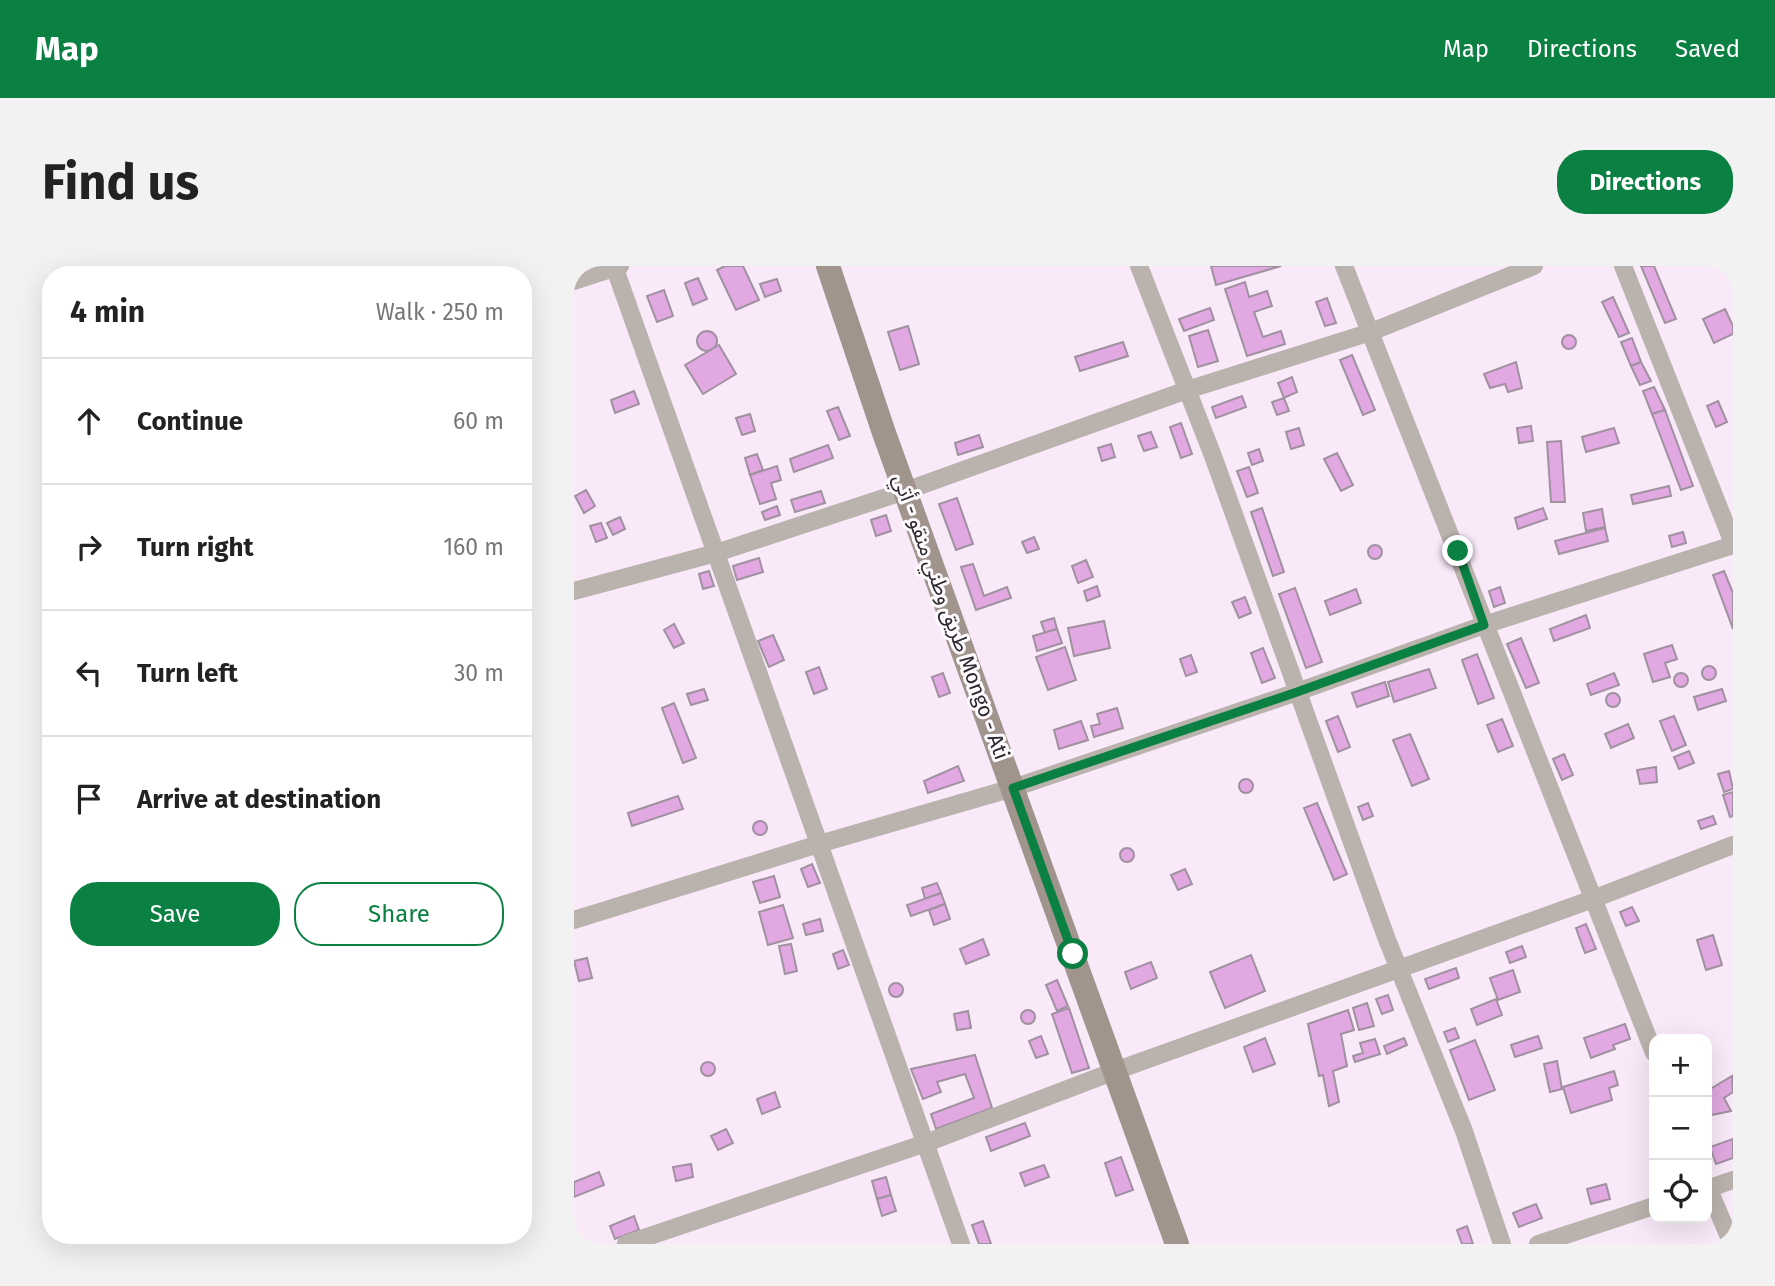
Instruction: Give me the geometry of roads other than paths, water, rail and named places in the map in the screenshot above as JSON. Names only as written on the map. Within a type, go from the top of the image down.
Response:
[{"type":"main road","name":"طريق وطني منقو - أتي Mongo - Ati","points":[[828,266],[905,491],[1177,1244]]},
{"type":"street","points":[[1139,266],[1213,456],[1399,970],[1464,1131],[1502,1244]]},
{"type":"street","points":[[1344,266],[1649,1040]]},
{"type":"street","points":[[574,591],[716,553],[905,491],[1187,390],[1371,332],[1534,266]]},
{"type":"street","points":[[574,920],[819,844],[1013,788],[1297,692],[1484,625],[1733,544],[1623,266]]},
{"type":"street","points":[[574,281],[616,267],[961,1244]]},
{"type":"street","points":[[626,1244],[926,1143],[1115,1071],[1593,899],[1733,845]]},
{"type":"street","points":[[1712,1186],[1733,1180]]},
{"type":"street","points":[[1712,1199],[1732,1244]]},
{"type":"street","points":[[1538,1244],[1649,1208]]}]
